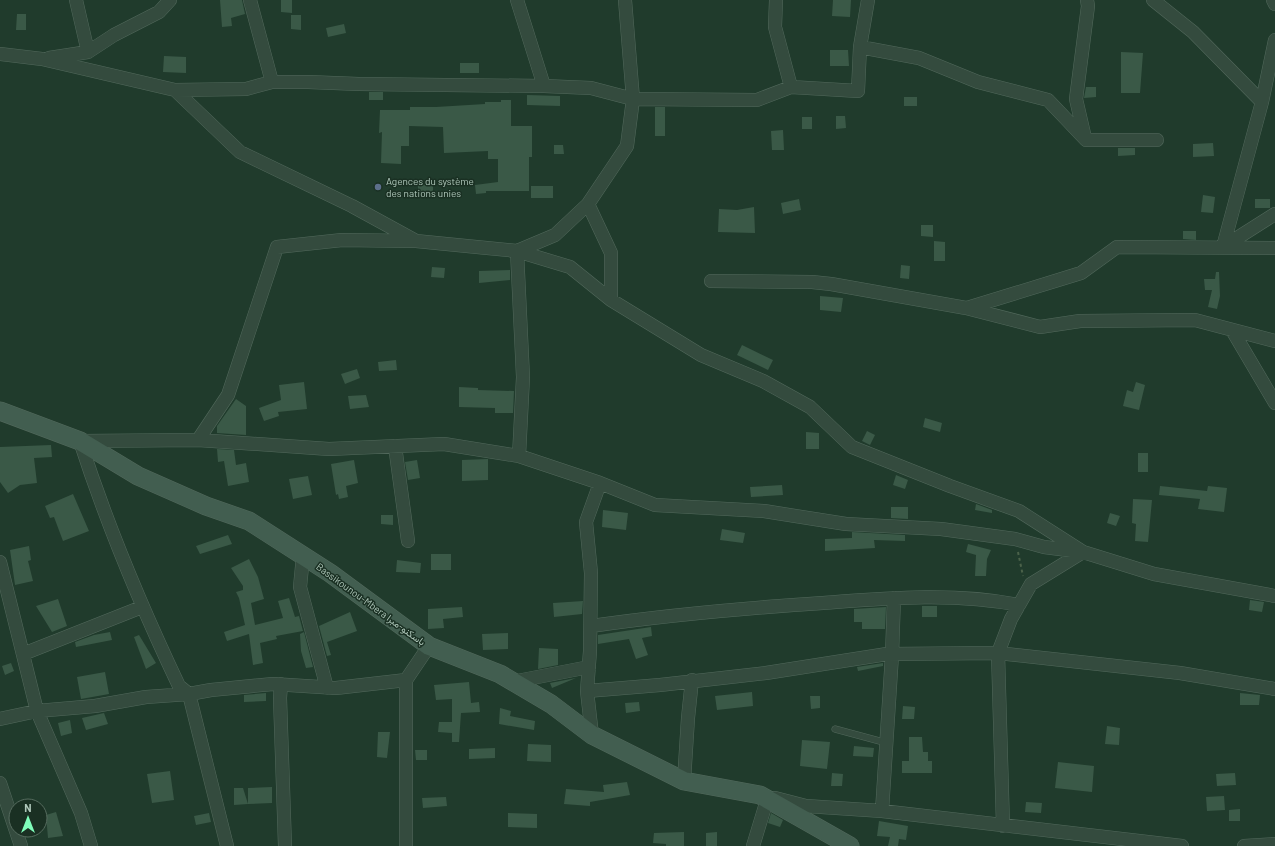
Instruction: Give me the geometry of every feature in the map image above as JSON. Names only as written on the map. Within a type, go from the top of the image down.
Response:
[{"type":"street","points":[[76,0],[88,52]]},
{"type":"street","points":[[154,0],[159,12]]},
{"type":"street","points":[[42,59],[88,52],[114,35],[159,12],[170,0]]},
{"type":"street","points":[[250,0],[272,82]]},
{"type":"street","points":[[517,0],[544,86]]},
{"type":"street","points":[[517,251],[555,235],[588,204],[627,146],[633,99],[625,0]]},
{"type":"street","points":[[776,0],[775,27],[791,87]]},
{"type":"street","points":[[0,54],[42,59],[175,90],[246,89],[272,82],[544,86],[591,88],[633,99],[757,100],[791,87],[858,91],[860,47],[868,0]]},
{"type":"street","points":[[1086,140],[1076,99],[1088,6],[1087,0]]},
{"type":"street","points":[[1154,0],[1192,32],[1262,102]]},
{"type":"street","points":[[1273,0],[1275,4]]},
{"type":"street","points":[[1223,247],[1262,102],[1275,40]]},
{"type":"street","points":[[860,47],[919,58],[978,82],[1048,100],[1086,140],[1157,140]]},
{"type":"street","points":[[175,90],[240,152],[352,206],[416,241]]},
{"type":"street","points":[[588,204],[611,253],[611,300]]},
{"type":"street","points":[[1223,247],[1275,214]]},
{"type":"street","points":[[198,440],[228,395],[277,247],[342,240],[416,241],[517,251],[570,267],[611,300],[701,355],[763,381],[810,408],[852,447],[936,481],[1019,511],[1083,552]]},
{"type":"street","points":[[966,308],[1081,273],[1117,247],[1275,248]]},
{"type":"street","points":[[517,251],[523,377],[519,456]]},
{"type":"street","points":[[711,281],[812,282],[966,308],[1040,327],[1080,321],[1154,319],[1195,320],[1275,341]]},
{"type":"street","points":[[1232,330],[1275,403]]},
{"type":"street","name":"Bassikounou-Mbera باسكنو-مبرا","points":[[0,411],[80,441],[138,476],[206,506],[249,521],[330,573],[429,646],[500,674],[551,704],[592,735],[684,781],[764,797],[850,846]]},
{"type":"street","points":[[227,846],[189,694],[179,686],[142,607],[101,504],[80,441],[198,440],[329,449],[444,444],[519,456],[600,483],[655,505],[764,511],[846,524],[941,528],[1015,539],[1044,547],[1083,552],[1154,574],[1275,596]]},
{"type":"street","points":[[395,446],[408,541]]},
{"type":"street","points":[[592,735],[587,691],[592,573],[586,522],[600,483]]},
{"type":"street","points":[[1003,826],[998,652],[1011,619],[1031,584],[1083,552]]},
{"type":"street","points":[[303,556],[300,587],[327,688]]},
{"type":"street","points":[[0,562],[37,711],[81,813],[91,846]]},
{"type":"street","points":[[590,626],[665,616],[894,598],[990,599],[1019,605]]},
{"type":"street","points":[[882,811],[894,598]]},
{"type":"street","points":[[23,654],[142,607]]},
{"type":"street","points":[[406,846],[406,680],[429,646]]},
{"type":"street","points":[[587,691],[660,685],[692,680],[766,673],[842,660],[892,654],[998,652],[1180,673],[1275,689]]},
{"type":"street","points":[[512,682],[589,667]]},
{"type":"street","points":[[0,719],[37,711],[95,706],[146,697],[189,694],[212,690],[281,684],[336,688],[406,680]]},
{"type":"street","points":[[684,781],[692,680]]},
{"type":"street","points":[[281,684],[280,698],[285,846]]},
{"type":"street","points":[[0,782],[21,846]]},
{"type":"street","points":[[753,846],[764,797],[806,806],[882,811],[1182,846]]},
{"type":"street","points":[[1244,846],[1275,844]]},
{"type":"lane","points":[[834,729],[887,742]]},
{"type":"building","points":[[220,0],[242,0],[245,14],[231,18],[232,26],[222,27]]},
{"type":"building","points":[[281,0],[292,0],[292,13],[281,12]]},
{"type":"building","points":[[833,0],[851,0],[850,17],[832,16]]},
{"type":"building","points":[[17,14],[26,14],[26,30],[16,30]]},
{"type":"building","points":[[291,15],[301,15],[301,30],[291,29]]},
{"type":"building","points":[[344,24],[346,33],[328,37],[326,28]]},
{"type":"building","points":[[830,50],[848,50],[849,66],[830,66]]},
{"type":"building","points":[[1121,52],[1143,53],[1140,93],[1121,93]]},
{"type":"building","points":[[164,56],[186,57],[186,73],[163,72]]},
{"type":"building","points":[[460,63],[479,63],[479,73],[460,73]]},
{"type":"building","points":[[1086,87],[1096,87],[1096,97],[1084,98]]},
{"type":"building","points":[[369,92],[383,92],[383,100],[369,100]]},
{"type":"building","points":[[527,95],[560,96],[560,106],[527,105]]},
{"type":"building","points":[[904,97],[917,97],[917,106],[904,106]]},
{"type":"building","points":[[501,100],[511,100],[511,126],[532,126],[532,157],[529,157],[529,191],[486,191],[486,193],[476,194],[475,185],[498,182],[498,159],[488,159],[488,151],[444,153],[443,127],[409,126],[409,146],[401,146],[401,164],[381,163],[382,132],[379,133],[380,110],[410,110],[410,107],[485,104],[485,102],[501,102]]},
{"type":"building","points":[[655,107],[665,107],[665,136],[655,136]]},
{"type":"building","points":[[836,116],[845,116],[846,128],[836,129]]},
{"type":"building","points":[[802,117],[812,117],[812,129],[802,129]]},
{"type":"building","points":[[783,130],[784,150],[772,150],[771,131]]},
{"type":"building","points":[[1213,143],[1214,156],[1193,157],[1193,144]]},
{"type":"building","points":[[554,145],[563,145],[564,154],[554,154]]},
{"type":"building","points":[[1118,148],[1135,148],[1135,155],[1118,156]]},
{"type":"building","points":[[418,185],[433,185],[433,198],[418,197]]},
{"type":"building","points":[[531,186],[553,186],[553,198],[531,198]]},
{"type":"building","points":[[1203,195],[1215,197],[1213,213],[1201,212]]},
{"type":"building","points":[[799,199],[801,210],[783,214],[781,203]]},
{"type":"building","points":[[1255,199],[1270,199],[1270,208],[1255,208]]},
{"type":"building","points":[[754,207],[755,233],[718,232],[719,209],[737,210]]},
{"type":"building","points":[[921,225],[933,225],[933,237],[921,236]]},
{"type":"building","points":[[1183,231],[1196,231],[1196,240],[1183,239]]},
{"type":"building","points":[[934,241],[945,242],[945,261],[934,261]]},
{"type":"building","points":[[901,265],[910,266],[909,279],[900,278]]},
{"type":"building","points":[[432,267],[445,268],[444,278],[431,277]]},
{"type":"building","points":[[510,270],[510,280],[479,283],[479,271]]},
{"type":"building","points":[[1216,272],[1219,272],[1220,296],[1217,309],[1208,307],[1212,290],[1205,290],[1204,279],[1215,279]]},
{"type":"building","points":[[820,296],[843,298],[841,312],[820,310]]},
{"type":"building","points":[[742,345],[773,360],[768,370],[737,355]]},
{"type":"building","points":[[396,360],[397,370],[379,371],[378,362]]},
{"type":"building","points":[[357,369],[360,378],[345,384],[341,374]]},
{"type":"building","points":[[304,382],[307,409],[278,412],[279,416],[264,421],[259,408],[281,400],[279,385]]},
{"type":"building","points":[[1136,382],[1145,385],[1139,410],[1123,406],[1127,390],[1133,392]]},
{"type":"building","points":[[459,387],[478,388],[478,390],[514,391],[513,413],[495,413],[495,408],[459,407]]},
{"type":"building","points":[[366,395],[369,407],[350,409],[348,396]]},
{"type":"building","points":[[236,399],[246,406],[246,435],[217,433],[217,426]]},
{"type":"building","points":[[925,418],[942,423],[940,432],[923,427]]},
{"type":"building","points":[[867,431],[875,435],[870,445],[862,441]]},
{"type":"building","points":[[806,432],[819,433],[819,449],[806,449]]},
{"type":"building","points":[[51,445],[52,457],[34,458],[37,483],[20,485],[8,493],[0,482],[0,447]]},
{"type":"building","points":[[217,449],[234,450],[236,465],[246,463],[249,482],[228,486],[224,461],[218,462]]},
{"type":"building","points":[[1138,453],[1148,453],[1148,472],[1138,472]]},
{"type":"building","points":[[488,459],[488,480],[462,481],[462,460]]},
{"type":"building","points":[[354,460],[358,483],[346,486],[348,497],[339,499],[338,494],[336,495],[331,464]]},
{"type":"building","points":[[417,460],[420,478],[408,480],[405,462]]},
{"type":"building","points":[[896,475],[908,480],[905,489],[893,485]]},
{"type":"building","points":[[308,476],[312,495],[293,499],[289,479]]},
{"type":"building","points":[[782,485],[783,495],[751,497],[750,487]]},
{"type":"building","points":[[1160,486],[1207,491],[1208,486],[1227,488],[1224,512],[1198,509],[1200,499],[1159,495]]},
{"type":"building","points":[[73,494],[89,531],[63,541],[54,517],[50,518],[45,506]]},
{"type":"building","points":[[1133,499],[1152,500],[1148,542],[1135,541],[1136,524],[1132,523]]},
{"type":"building","points":[[976,504],[992,510],[992,513],[975,510]]},
{"type":"building","points":[[891,507],[908,507],[908,519],[891,518]]},
{"type":"building","points":[[603,510],[628,513],[626,530],[602,527]]},
{"type":"building","points":[[1110,513],[1120,516],[1116,526],[1107,523]]},
{"type":"building","points":[[381,515],[393,515],[393,525],[381,524]]},
{"type":"building","points":[[722,529],[745,533],[743,543],[720,540]]},
{"type":"building","points":[[852,532],[905,535],[905,541],[874,540],[875,548],[825,551],[825,539],[852,538]]},
{"type":"building","points":[[228,535],[232,544],[200,554],[196,546]]},
{"type":"building","points":[[968,544],[991,550],[987,559],[986,576],[975,576],[976,555],[966,552]]},
{"type":"building","points":[[29,546],[31,560],[28,561],[33,581],[15,585],[10,550]]},
{"type":"building","points":[[431,554],[451,554],[451,570],[431,570]]},
{"type":"building","points":[[249,559],[258,577],[264,599],[251,603],[255,625],[283,618],[278,601],[289,598],[295,617],[299,616],[303,631],[276,636],[277,639],[260,643],[263,663],[253,665],[249,634],[227,641],[224,632],[245,625],[239,598],[236,592],[243,590],[243,586],[231,568]]},
{"type":"building","points":[[397,560],[421,563],[420,573],[396,572]]},
{"type":"building","points":[[58,599],[67,626],[52,632],[36,606]]},
{"type":"building","points":[[1250,600],[1264,602],[1262,612],[1249,610]]},
{"type":"building","points":[[583,601],[582,614],[554,617],[553,603]]},
{"type":"building","points":[[922,606],[937,606],[937,617],[922,617]]},
{"type":"building","points":[[462,607],[463,617],[443,619],[444,628],[428,629],[428,609]]},
{"type":"building","points":[[886,607],[885,629],[862,629],[862,622],[854,622],[854,609]]},
{"type":"building","points":[[350,612],[357,631],[327,642],[331,655],[327,656],[319,626]]},
{"type":"building","points":[[651,627],[652,636],[642,638],[648,655],[636,659],[629,639],[598,644],[598,635]]},
{"type":"building","points":[[110,632],[112,640],[76,647],[75,642],[94,635]]},
{"type":"building","points":[[304,632],[313,667],[306,668],[301,651],[300,634]]},
{"type":"building","points":[[508,633],[508,649],[483,650],[482,634]]},
{"type":"building","points":[[139,635],[156,663],[146,669],[134,637]]},
{"type":"building","points":[[539,648],[558,649],[558,665],[538,669]]},
{"type":"building","points":[[11,663],[14,671],[5,675],[2,666]]},
{"type":"building","points":[[883,663],[883,666],[858,671],[857,667]]},
{"type":"building","points":[[105,672],[109,694],[81,699],[77,677]]},
{"type":"building","points":[[576,678],[552,688],[550,683]]},
{"type":"building","points":[[469,682],[471,703],[479,702],[480,712],[461,713],[459,742],[452,742],[452,733],[438,732],[439,722],[452,722],[452,699],[436,700],[434,685]]},
{"type":"building","points":[[752,692],[753,706],[717,710],[715,696]]},
{"type":"building","points":[[266,693],[266,701],[244,702],[244,695]]},
{"type":"building","points":[[1240,693],[1260,695],[1259,705],[1240,705]]},
{"type":"building","points":[[810,696],[820,696],[820,708],[811,709]]},
{"type":"building","points":[[639,702],[640,711],[626,713],[625,703]]},
{"type":"building","points":[[903,706],[915,707],[914,719],[902,719]]},
{"type":"building","points":[[500,708],[511,711],[510,716],[535,721],[534,730],[499,724]]},
{"type":"building","points":[[104,713],[108,724],[86,730],[82,718]]},
{"type":"building","points":[[70,720],[72,733],[61,736],[58,723]]},
{"type":"building","points":[[1107,726],[1120,728],[1119,745],[1105,744]]},
{"type":"building","points":[[378,732],[390,732],[387,758],[377,757]]},
{"type":"building","points":[[909,737],[922,737],[923,752],[928,752],[928,761],[932,761],[932,773],[902,773],[902,761],[909,761]]},
{"type":"building","points":[[802,740],[830,742],[827,769],[800,766]]},
{"type":"building","points":[[528,744],[551,745],[551,762],[527,761]]},
{"type":"building","points":[[854,746],[874,748],[873,757],[853,756]]},
{"type":"building","points":[[495,748],[495,758],[469,759],[469,749]]},
{"type":"building","points":[[415,750],[427,750],[427,760],[416,760]]},
{"type":"building","points":[[1058,762],[1094,766],[1092,792],[1055,788]]},
{"type":"building","points":[[170,771],[174,800],[152,803],[147,774]]},
{"type":"building","points":[[832,773],[843,774],[842,786],[831,786]]},
{"type":"building","points":[[1235,773],[1236,785],[1217,786],[1216,774]]},
{"type":"building","points":[[627,782],[630,795],[590,802],[590,806],[564,804],[566,789],[604,792],[603,785]]},
{"type":"building","points":[[272,787],[272,803],[248,804],[248,788]]},
{"type":"building","points":[[234,788],[243,788],[248,804],[234,805]]},
{"type":"building","points":[[1224,796],[1225,810],[1207,811],[1206,797]]},
{"type":"building","points":[[446,797],[447,806],[423,808],[422,798]]},
{"type":"building","points":[[1026,802],[1042,803],[1041,813],[1025,812]]},
{"type":"building","points":[[1240,809],[1240,821],[1229,821],[1229,810]]},
{"type":"building","points":[[56,812],[63,836],[48,838],[48,814]]},
{"type":"building","points":[[209,813],[211,822],[196,825],[194,816]]},
{"type":"building","points":[[508,813],[537,814],[537,828],[508,827]]},
{"type":"building","points":[[771,813],[783,820],[780,827],[768,823]]},
{"type":"building","points":[[879,821],[908,826],[906,840],[899,839],[898,846],[888,846],[890,837],[877,836]]},
{"type":"building","points":[[684,832],[684,846],[666,846],[666,844],[653,843],[654,833]]},
{"type":"building","points":[[717,832],[717,846],[706,846],[706,833]]},
{"type":"place","name":"Agences du système des nations unies","points":[[378,187]]}]
